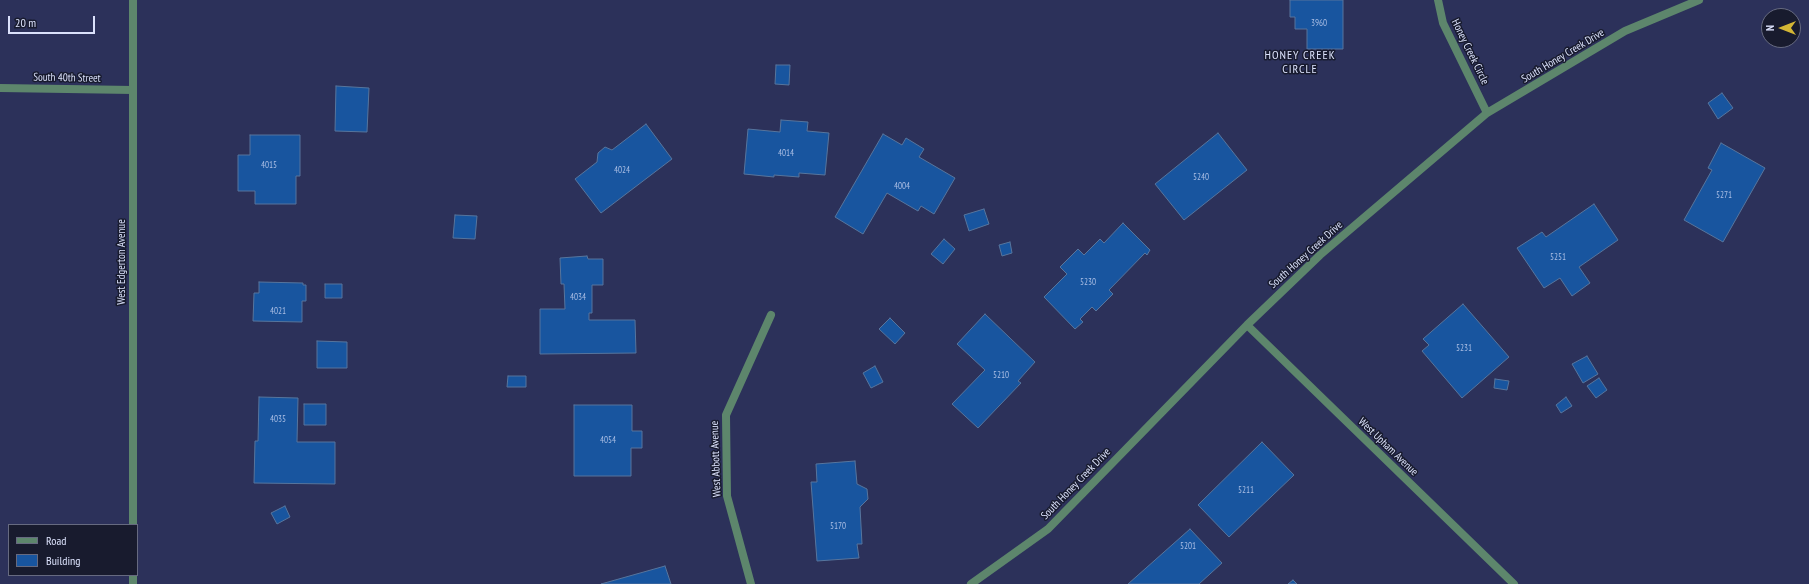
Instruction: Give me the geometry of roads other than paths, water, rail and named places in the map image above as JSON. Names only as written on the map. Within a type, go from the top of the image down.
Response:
[{"type":"street","name":"West Edgerton Avenue","points":[[133,0],[133,524]]},
{"type":"street","name":"Honey Creek Circle","points":[[1438,0],[1443,23],[1487,113]]},
{"type":"street","name":"South Honey Creek Drive","points":[[971,584],[1048,529],[1247,325],[1320,255],[1487,113],[1625,31],[1699,0]]},
{"type":"street","name":"South 40th Street","points":[[0,88],[133,90]]},
{"type":"street","name":"West Abbott Avenue","points":[[751,584],[727,496],[726,415],[771,315]]},
{"type":"street","name":"West Upham Avenue","points":[[1247,325],[1514,584]]},
{"type":"district","name":"HONEY CREEK CIRCLE","points":[[1300,63]]}]
